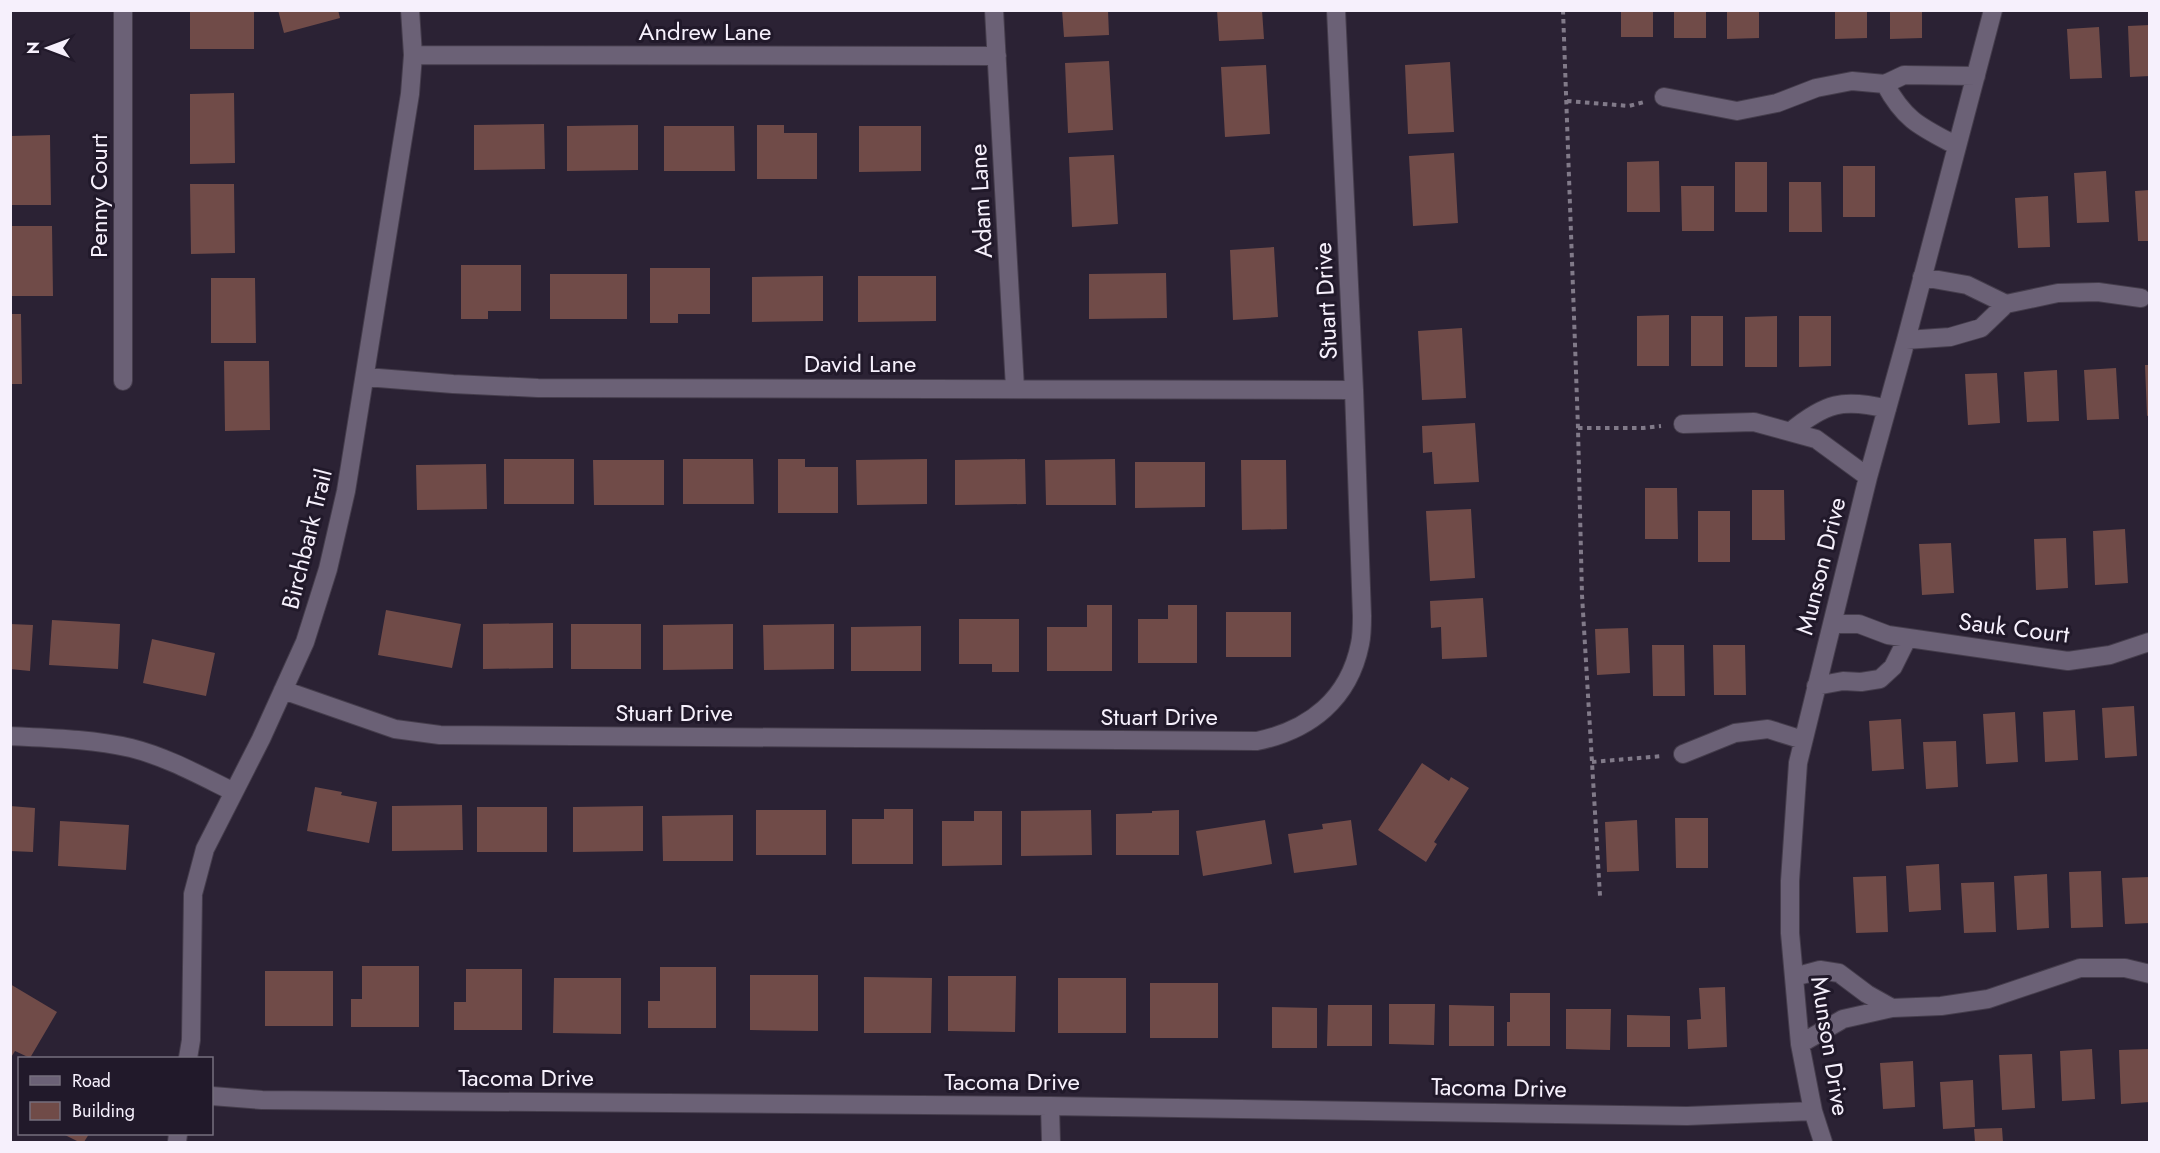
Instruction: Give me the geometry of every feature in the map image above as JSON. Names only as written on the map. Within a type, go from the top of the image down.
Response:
[{"type":"street","name":"Penny Court","points":[[123,10],[123,381]]},
{"type":"street","name":"Birchbark Trail","points":[[188,1057],[191,1040],[193,894],[205,849],[261,739],[305,642],[328,569],[346,491],[410,94],[413,55],[410,10]]},
{"type":"street","name":"Adam Lane","points":[[994,10],[1015,388]]},
{"type":"street","name":"Stuart Drive","points":[[283,690],[395,729],[440,735],[1257,741],[1296,729],[1327,708],[1340,692],[1361,644],[1362,609],[1354,390],[1336,10]]},
{"type":"street","name":"Munson Drive","points":[[1823,1143],[1813,1111],[1800,1044],[1790,933],[1790,881],[1798,763],[1868,477],[1993,10]]},
{"type":"street","name":"Andrew Lane","points":[[413,55],[997,56]]},
{"type":"street","points":[[1664,97],[1737,111],[1777,103],[1816,88],[1852,81],[1885,84],[1904,75],[1976,76]]},
{"type":"street","points":[[1885,84],[1910,120],[1957,146]]},
{"type":"street","points":[[1922,277],[1967,285],[2006,304]]},
{"type":"street","points":[[1906,340],[1950,336],[1981,328],[2006,304],[2058,293],[2098,292],[2141,298]]},
{"type":"street","name":"David Lane","points":[[366,377],[538,388],[1354,390]]},
{"type":"street","points":[[1790,432],[1809,417],[1830,405],[1863,403],[1887,409]]},
{"type":"street","points":[[1683,424],[1754,422],[1816,439],[1868,477]]},
{"type":"street","name":"Sauk Court","points":[[1832,624],[1859,624],[1888,635],[1907,639],[2068,661],[2110,655],[2149,642]]},
{"type":"street","points":[[1816,686],[1842,681],[1861,682],[1880,679],[1893,667],[1907,639]]},
{"type":"street","points":[[1683,754],[1735,733],[1768,729],[1803,740]]},
{"type":"street","points":[[10,736],[92,742],[131,748],[164,759],[234,792]]},
{"type":"street","points":[[1800,1044],[1843,1019],[1892,1008],[1941,1006],[1988,999],[2080,968],[2126,968],[2150,974]]},
{"type":"street","points":[[1794,977],[1820,970],[1839,973],[1867,994],[1892,1008]]},
{"type":"street","name":"Tacoma Drive","points":[[213,1096],[274,1100],[1050,1106],[1687,1116],[1813,1111]]},
{"type":"street","points":[[1050,1106],[1051,1143]]},
{"type":"path","points":[[1563,10],[1582,595],[1600,896]]},
{"type":"path","points":[[1567,101],[1629,106],[1664,97]]},
{"type":"path","points":[[1578,428],[1643,428],[1683,424]]},
{"type":"path","points":[[1592,762],[1683,754]]},
{"type":"building","points":[[190,10],[254,10],[254,49],[190,49]]},
{"type":"building","points":[[278,10],[338,10],[340,18],[284,33]]},
{"type":"building","points":[[1062,10],[1108,10],[1109,35],[1064,37]]},
{"type":"building","points":[[1217,10],[1262,10],[1264,39],[1219,41]]},
{"type":"building","points":[[1621,10],[1653,10],[1653,37],[1621,37]]},
{"type":"building","points":[[1674,10],[1706,10],[1706,38],[1674,38]]},
{"type":"building","points":[[1727,10],[1759,10],[1759,38],[1727,39]]},
{"type":"building","points":[[1835,10],[1867,10],[1867,38],[1835,39]]},
{"type":"building","points":[[1890,10],[1922,10],[1922,38],[1890,39]]},
{"type":"building","points":[[2150,25],[2150,76],[2130,77],[2128,26]]},
{"type":"building","points":[[2099,27],[2102,78],[2070,79],[2067,29]]},
{"type":"building","points":[[1109,61],[1113,130],[1068,133],[1065,63]]},
{"type":"building","points":[[1450,62],[1454,132],[1408,134],[1405,65]]},
{"type":"building","points":[[1266,65],[1270,134],[1225,137],[1221,67]]},
{"type":"building","points":[[234,93],[235,163],[190,164],[190,94]]},
{"type":"building","points":[[544,124],[545,169],[474,170],[474,125]]},
{"type":"building","points":[[638,125],[638,170],[567,171],[567,126]]},
{"type":"building","points":[[757,125],[784,125],[784,133],[817,133],[817,179],[757,179]]},
{"type":"building","points":[[664,126],[734,126],[735,171],[664,171]]},
{"type":"building","points":[[859,126],[921,126],[921,171],[859,172]]},
{"type":"building","points":[[50,135],[51,205],[10,205],[10,136]]},
{"type":"building","points":[[1454,153],[1458,223],[1413,226],[1409,156]]},
{"type":"building","points":[[1114,155],[1118,224],[1072,227],[1069,157]]},
{"type":"building","points":[[1659,161],[1660,212],[1627,212],[1627,162]]},
{"type":"building","points":[[1735,162],[1767,162],[1767,212],[1735,212]]},
{"type":"building","points":[[1843,166],[1875,166],[1875,217],[1843,217]]},
{"type":"building","points":[[2106,171],[2109,222],[2077,223],[2074,173]]},
{"type":"building","points":[[1789,182],[1821,182],[1822,232],[1789,232]]},
{"type":"building","points":[[190,184],[234,184],[235,253],[191,254]]},
{"type":"building","points":[[1681,186],[1714,186],[1714,231],[1682,231]]},
{"type":"building","points":[[2150,190],[2150,241],[2138,241],[2135,191]]},
{"type":"building","points":[[2048,196],[2050,247],[2018,248],[2015,198]]},
{"type":"building","points":[[10,226],[52,226],[53,296],[10,296]]},
{"type":"building","points":[[1274,247],[1278,317],[1233,320],[1230,250]]},
{"type":"building","points":[[461,265],[521,265],[521,311],[488,311],[488,319],[461,319]]},
{"type":"building","points":[[650,268],[710,268],[710,314],[678,314],[678,323],[650,323]]},
{"type":"building","points":[[1166,273],[1167,318],[1089,319],[1089,274]]},
{"type":"building","points":[[550,274],[627,274],[627,319],[550,319]]},
{"type":"building","points":[[823,276],[823,321],[752,322],[752,277]]},
{"type":"building","points":[[858,276],[936,276],[936,321],[858,322]]},
{"type":"building","points":[[211,278],[255,278],[256,343],[211,343]]},
{"type":"building","points":[[10,314],[21,314],[22,384],[10,384]]},
{"type":"building","points":[[1669,315],[1669,366],[1637,366],[1637,316]]},
{"type":"building","points":[[1691,316],[1723,316],[1723,366],[1691,366]]},
{"type":"building","points":[[1777,316],[1777,367],[1745,367],[1745,317]]},
{"type":"building","points":[[1799,316],[1831,316],[1831,366],[1799,367]]},
{"type":"building","points":[[1462,328],[1466,398],[1422,400],[1418,331]]},
{"type":"building","points":[[224,361],[269,361],[270,430],[225,431]]},
{"type":"building","points":[[2145,365],[2150,365],[2150,415],[2147,416]]},
{"type":"building","points":[[2116,368],[2119,419],[2087,420],[2084,370]]},
{"type":"building","points":[[2057,370],[2059,421],[2027,422],[2024,372]]},
{"type":"building","points":[[1997,373],[2000,423],[1968,425],[1965,374]]},
{"type":"building","points":[[1475,423],[1479,482],[1434,484],[1432,452],[1423,453],[1422,426]]},
{"type":"building","points":[[504,459],[574,459],[574,504],[504,504]]},
{"type":"building","points":[[683,459],[753,459],[754,504],[683,504]]},
{"type":"building","points":[[778,459],[805,459],[805,467],[838,467],[838,513],[778,513]]},
{"type":"building","points":[[927,459],[927,504],[857,505],[856,460]]},
{"type":"building","points":[[1025,459],[1026,504],[955,505],[955,460]]},
{"type":"building","points":[[1115,459],[1116,505],[1046,505],[1045,460]]},
{"type":"building","points":[[593,460],[664,460],[664,505],[594,505]]},
{"type":"building","points":[[1241,460],[1286,460],[1287,529],[1242,530]]},
{"type":"building","points":[[1135,462],[1205,462],[1205,507],[1135,508]]},
{"type":"building","points":[[486,464],[487,509],[417,510],[416,465]]},
{"type":"building","points":[[1645,488],[1677,488],[1678,539],[1645,539]]},
{"type":"building","points":[[1752,490],[1784,490],[1785,540],[1752,540]]},
{"type":"building","points":[[1471,509],[1475,578],[1430,581],[1426,511]]},
{"type":"building","points":[[1698,511],[1730,511],[1730,562],[1698,562]]},
{"type":"building","points":[[2125,529],[2128,583],[2095,585],[2093,531]]},
{"type":"building","points":[[2066,538],[2068,588],[2036,590],[2034,539]]},
{"type":"building","points":[[1951,543],[1954,593],[1922,595],[1919,544]]},
{"type":"building","points":[[1483,598],[1487,657],[1442,659],[1441,627],[1431,628],[1430,601]]},
{"type":"building","points":[[1087,605],[1112,605],[1112,671],[1047,671],[1047,627],[1087,627]]},
{"type":"building","points":[[1168,605],[1197,605],[1197,663],[1138,663],[1138,619],[1168,619]]},
{"type":"building","points":[[386,610],[461,624],[452,668],[378,655]]},
{"type":"building","points":[[1226,612],[1291,612],[1291,657],[1226,657]]},
{"type":"building","points":[[959,619],[1019,619],[1019,672],[992,672],[992,664],[959,664]]},
{"type":"building","points":[[52,620],[120,624],[118,669],[49,665]]},
{"type":"building","points":[[553,623],[553,668],[483,669],[483,624]]},
{"type":"building","points":[[10,624],[33,625],[30,671],[10,669]]},
{"type":"building","points":[[571,624],[641,624],[641,669],[571,669]]},
{"type":"building","points":[[733,624],[733,669],[663,670],[663,625]]},
{"type":"building","points":[[834,624],[834,669],[764,670],[763,625]]},
{"type":"building","points":[[921,626],[921,671],[851,671],[851,627]]},
{"type":"building","points":[[1628,628],[1630,673],[1597,675],[1595,629]]},
{"type":"building","points":[[152,639],[215,653],[206,696],[143,683]]},
{"type":"building","points":[[1652,645],[1684,645],[1685,696],[1653,696]]},
{"type":"building","points":[[1713,645],[1745,645],[1746,695],[1714,695]]},
{"type":"building","points":[[2134,706],[2137,756],[2105,758],[2102,708]]},
{"type":"building","points":[[2075,710],[2078,760],[2045,762],[2043,712]]},
{"type":"building","points":[[2015,712],[2018,762],[1986,764],[1983,714]]},
{"type":"building","points":[[1901,719],[1904,769],[1872,771],[1869,721]]},
{"type":"building","points":[[1956,741],[1958,787],[1926,789],[1923,742]]},
{"type":"building","points":[[1422,763],[1449,781],[1451,777],[1469,788],[1434,842],[1437,844],[1426,862],[1378,830]]},
{"type":"building","points":[[315,787],[377,802],[369,843],[307,831]]},
{"type":"building","points":[[462,805],[463,850],[392,851],[392,806]]},
{"type":"building","points":[[10,806],[35,808],[33,852],[10,851]]},
{"type":"building","points":[[643,806],[643,851],[573,852],[573,807]]},
{"type":"building","points":[[477,807],[547,807],[547,852],[477,852]]},
{"type":"building","points":[[884,809],[913,809],[913,864],[852,864],[852,819],[884,819]]},
{"type":"building","points":[[756,810],[826,810],[826,855],[756,855]]},
{"type":"building","points":[[1091,810],[1092,855],[1021,856],[1021,811]]},
{"type":"building","points":[[1179,810],[1179,855],[1116,855],[1116,814]]},
{"type":"building","points":[[974,811],[1002,811],[1002,865],[942,866],[942,821],[974,821]]},
{"type":"building","points":[[733,815],[733,861],[663,861],[662,816]]},
{"type":"building","points":[[1675,818],[1708,818],[1708,868],[1676,868]]},
{"type":"building","points":[[1265,820],[1272,864],[1203,876],[1196,831]]},
{"type":"building","points":[[1351,820],[1357,865],[1294,873],[1288,834],[1323,829],[1322,824]]},
{"type":"building","points":[[1637,820],[1639,871],[1607,872],[1605,822]]},
{"type":"building","points":[[60,821],[129,825],[126,870],[58,866]]},
{"type":"building","points":[[1939,864],[1941,910],[1909,912],[1906,866]]},
{"type":"building","points":[[2101,871],[2103,927],[2071,928],[2069,872]]},
{"type":"building","points":[[2047,874],[2049,928],[2017,930],[2014,876]]},
{"type":"building","points":[[1886,876],[1888,932],[1856,933],[1853,877]]},
{"type":"building","points":[[2150,877],[2150,923],[2125,924],[2122,878]]},
{"type":"building","points":[[1994,882],[1996,932],[1964,933],[1961,883]]},
{"type":"building","points":[[362,966],[419,966],[419,1027],[351,1027],[351,999],[362,999]]},
{"type":"building","points":[[660,967],[716,967],[716,1028],[648,1028],[648,1001],[660,1001]]},
{"type":"building","points":[[466,969],[522,969],[522,1030],[454,1030],[454,1002],[466,1002]]},
{"type":"building","points":[[265,971],[333,971],[333,1026],[265,1026]]},
{"type":"building","points":[[750,975],[818,975],[818,1031],[750,1030]]},
{"type":"building","points":[[948,976],[1016,976],[1015,1032],[948,1031]]},
{"type":"building","points":[[864,977],[932,978],[931,1033],[864,1033]]},
{"type":"building","points":[[554,978],[621,978],[621,1034],[553,1033]]},
{"type":"building","points":[[1058,978],[1126,978],[1126,1033],[1058,1033]]},
{"type":"building","points":[[1150,983],[1218,983],[1218,1038],[1150,1038]]},
{"type":"building","points":[[10,984],[57,1012],[31,1057],[15,1051],[10,1059]]},
{"type":"building","points":[[1725,987],[1727,1047],[1688,1049],[1687,1020],[1701,1019],[1699,988]]},
{"type":"building","points":[[1510,993],[1550,993],[1550,1046],[1507,1046]]},
{"type":"building","points":[[1389,1004],[1435,1004],[1434,1045],[1389,1044]]},
{"type":"building","points":[[1328,1005],[1372,1005],[1372,1046],[1327,1046]]},
{"type":"building","points":[[1449,1005],[1494,1006],[1494,1046],[1449,1046]]},
{"type":"building","points":[[1272,1007],[1317,1008],[1317,1048],[1272,1048]]},
{"type":"building","points":[[1566,1009],[1611,1009],[1610,1050],[1566,1049]]},
{"type":"building","points":[[1627,1015],[1670,1016],[1670,1047],[1627,1047]]},
{"type":"building","points":[[2092,1049],[2095,1099],[2062,1101],[2060,1051]]},
{"type":"building","points":[[2150,1049],[2150,1102],[2121,1104],[2119,1050]]},
{"type":"building","points":[[2032,1054],[2035,1108],[2002,1110],[1999,1055]]},
{"type":"building","points":[[1913,1061],[1915,1107],[1883,1109],[1880,1063]]},
{"type":"building","points":[[1973,1080],[1975,1127],[1943,1129],[1940,1082]]},
{"type":"building","points":[[2002,1128],[2003,1142],[1975,1142],[1974,1129]]},
{"type":"building","points":[[65,1135],[88,1135],[84,1142]]}]
